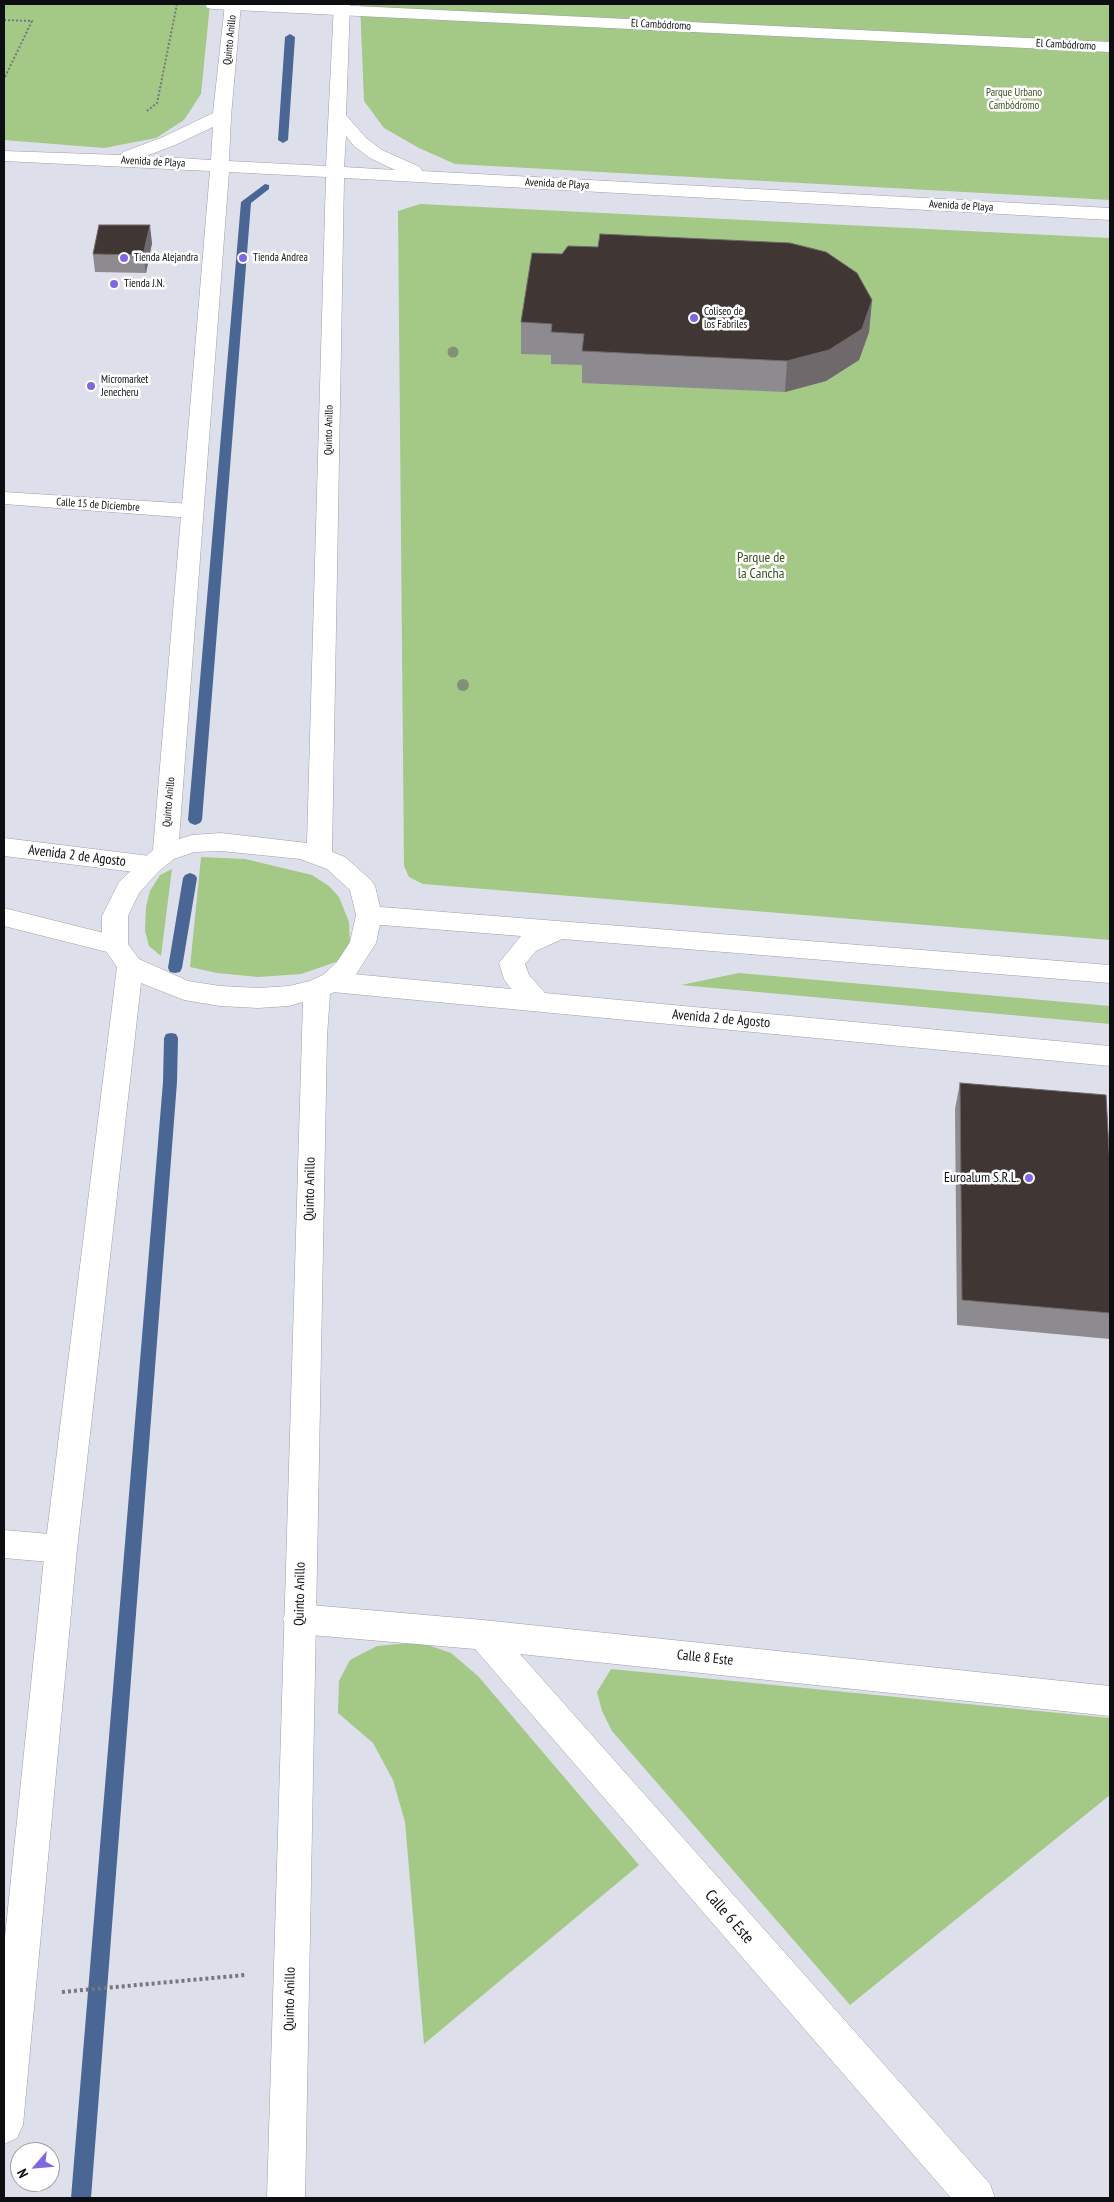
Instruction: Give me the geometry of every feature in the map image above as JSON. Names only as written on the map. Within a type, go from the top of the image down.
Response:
[{"type":"main road","name":"El Cambódromo","points":[[212,4],[342,7],[1110,47]]},
{"type":"main road","name":"Quinto Anillo","points":[[157,859],[192,511],[220,166],[222,116],[234,5]]},
{"type":"main road","name":"Quinto Anillo","points":[[319,857],[335,173],[342,7]]},
{"type":"main road","points":[[337,115],[360,142],[376,154],[406,169],[443,178]]},
{"type":"main road","points":[[118,160],[169,141],[222,116]]},
{"type":"main road","name":"Avenida de Playa","points":[[4,156],[118,160],[1110,214]]},
{"type":"main road","name":"Calle 15 de Diciembre","points":[[4,498],[192,511]]},
{"type":"main road","points":[[4,917],[122,955],[153,978],[184,990],[220,996],[258,998],[289,996],[324,986],[346,969],[363,943],[369,915],[362,886],[336,863],[303,851],[221,842],[192,844],[157,859],[128,888],[115,916],[122,955],[4,2125]]},
{"type":"main road","name":"Avenida 2 de Agosto","points":[[4,847],[157,859]]},
{"type":"main road","points":[[369,915],[1110,974]]},
{"type":"main road","points":[[537,1001],[517,979],[512,963],[527,944],[558,930]]},
{"type":"main road","name":"Quinto Anillo","points":[[286,2198],[314,1036],[324,986]]},
{"type":"main road","name":"Avenida 2 de Agosto","points":[[324,986],[537,1001],[1110,1056]]},
{"type":"main road","points":[[4,1544],[61,1549]]},
{"type":"main road","name":"Calle 8 Este","points":[[299,1619],[483,1635],[1110,1701]]},
{"type":"main road","name":"Calle 6 Este","points":[[483,1635],[976,2198]]},
{"type":"path","points":[[146,112],[157,103],[177,4]]},
{"type":"path","points":[[4,20],[32,21],[4,79]]},
{"type":"path","points":[[59,1992],[123,1988],[290,1970]]},
{"type":"green space","points":[[4,4],[210,4],[201,94],[184,120],[156,138],[104,148],[4,140]]},
{"type":"green space","name":"Parque Urbano Cambódromo","points":[[360,4],[1110,4],[1110,200],[455,164],[419,148],[384,128],[364,101]]},
{"type":"green space","name":"Parque de la Cancha","points":[[420,204],[1110,238],[1110,940],[423,884],[409,877],[404,866],[398,211]]},
{"type":"green space","points":[[201,857],[245,859],[312,875],[329,886],[339,897],[349,922],[350,946],[336,962],[301,974],[258,977],[217,973],[190,967]]},
{"type":"green space","points":[[172,869],[161,956],[149,946],[145,931],[146,907],[150,891],[160,875]]},
{"type":"green space","points":[[739,973],[1110,1006],[1110,1024],[681,985]]},
{"type":"green space","points":[[419,1642],[451,1653],[478,1676],[639,1865],[424,2044],[405,1822],[393,1780],[373,1743],[338,1713],[339,1681],[350,1660],[377,1646]]},
{"type":"green space","points":[[611,1669],[1110,1718],[1110,1795],[850,2005],[612,1731],[602,1711],[597,1692]]},
{"type":"building","points":[[99,225],[150,225],[143,255],[93,254]]},
{"type":"building","name":"Coliseo de los Fabriles","points":[[600,234],[790,243],[826,252],[857,273],[872,300],[862,329],[829,350],[787,361],[582,351],[584,334],[551,332],[552,324],[521,322],[532,253],[562,254],[568,246],[598,247]]},
{"type":"building","name":"Euroalum S.R.L.","points":[[960,1083],[1106,1095],[1110,1168],[1110,1313],[962,1300]]},
{"type":"waterway","points":[[283,140],[290,37]]},
{"type":"waterway","points":[[195,820],[246,202],[265,187]]},
{"type":"waterway","points":[[175,968],[190,878]]},
{"type":"waterway","points":[[81,2198],[170,1082],[171,1038]]},
{"type":"place","name":"Tienda Alejandra","points":[[124,258]]},
{"type":"place","name":"Tienda Andrea","points":[[243,258]]},
{"type":"place","name":"Tienda J.N.","points":[[114,284]]},
{"type":"place","name":"Coliseo de los Fabriles","points":[[694,318]]},
{"type":"place","name":"Micromarket Jenecheru","points":[[91,386]]},
{"type":"place","name":"Euroalum S.R.L.","points":[[1029,1178]]}]
